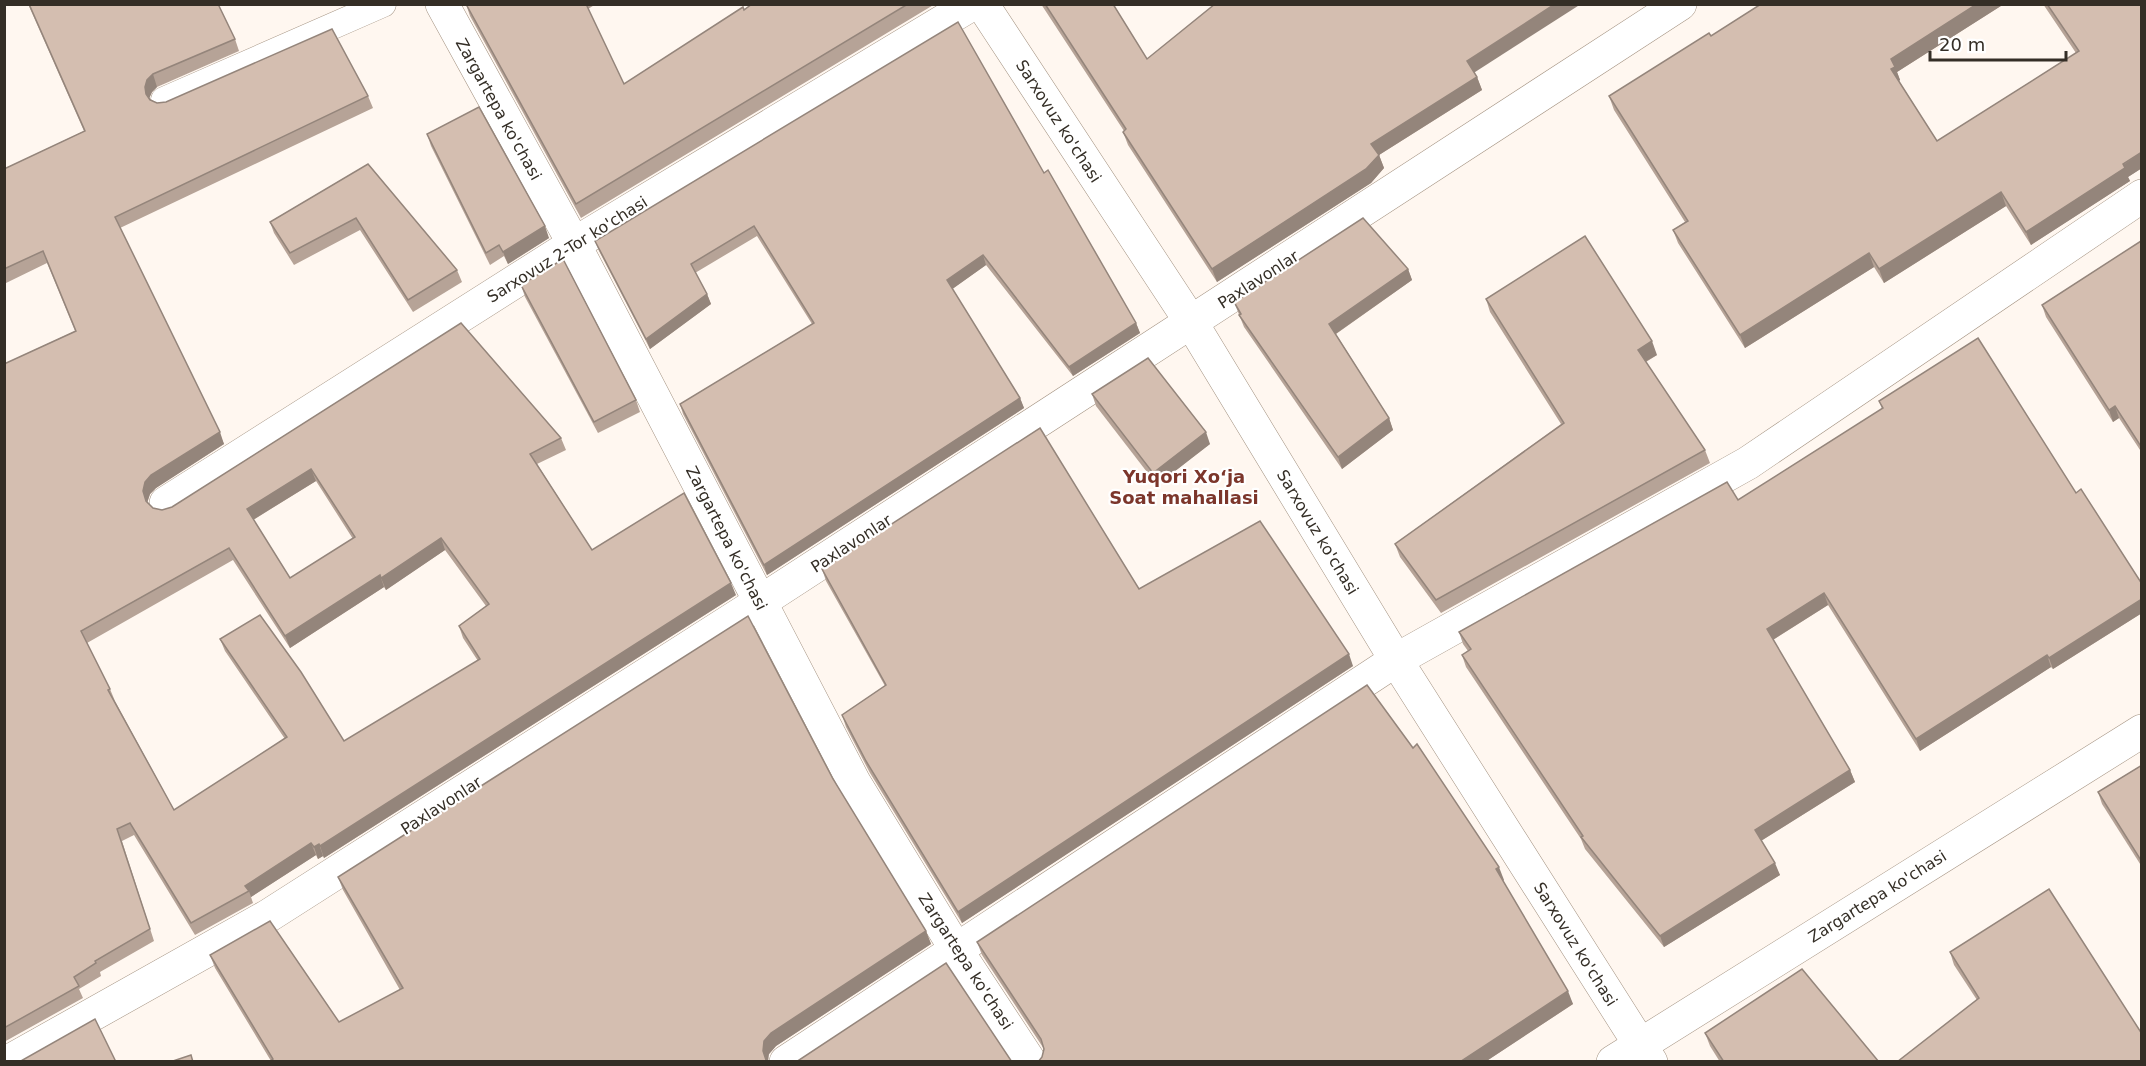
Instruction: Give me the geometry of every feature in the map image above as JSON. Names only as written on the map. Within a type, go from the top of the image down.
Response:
[{"type":"street","name":"Zargartepa ko'chasi","points":[[442,4],[574,244],[854,782],[957,951],[1030,1062]]},
{"type":"street","name":"Sarxovuz 2-Tor ko'chasi","points":[[166,503],[574,244],[972,4]]},
{"type":"street","name":"Sarxovuz ko'chasi","points":[[982,4],[1191,322],[1635,1056]]},
{"type":"street","name":"Paxlavonlar","points":[[9,1062],[268,916],[760,602],[1680,4]]},
{"type":"street","points":[[786,1062],[1396,660],[1748,463],[2142,196]]},
{"type":"street","name":"Zargartepa ko'chasi","points":[[1635,1056],[2142,731]]},
{"type":"lane","points":[[164,100],[382,4]]},
{"type":"building","points":[[29,4],[218,4],[235,39],[153,74],[147,80],[145,87],[150,100],[157,103],[166,102],[332,29],[368,96],[115,217],[220,432],[151,475],[145,482],[143,491],[146,501],[153,508],[162,510],[172,507],[461,323],[561,438],[530,454],[592,550],[684,493],[731,583],[320,846],[319,844],[314,847],[311,843],[245,886],[249,891],[191,923],[130,823],[117,829],[150,929],[95,961],[96,963],[74,977],[79,986],[4,1028],[4,364],[76,331],[43,251],[4,269],[4,169],[85,131]],"holes":[[[311,469],[355,537],[290,578],[247,509]],[[441,538],[489,604],[459,626],[480,659],[344,741],[301,672],[260,615],[220,639],[287,737],[174,810],[108,690],[110,689],[81,631],[229,548],[285,636],[380,575],[381,578]]]},
{"type":"building","points":[[466,4],[586,4],[624,84],[743,7],[744,10],[752,4],[908,4],[576,204]]},
{"type":"building","points":[[1045,4],[1113,4],[1147,59],[1215,4],[1555,4],[1467,61],[1477,77],[1371,144],[1379,155],[1366,169],[1212,269],[1123,132],[1126,129]]},
{"type":"building","points":[[1761,4],[1977,4],[1891,59],[1895,67],[1891,69],[1937,141],[2079,51],[2047,4],[2142,4],[2142,152],[2123,164],[2125,168],[2026,232],[2001,192],[1879,269],[1869,253],[1740,335],[1673,230],[1688,221],[1609,96],[1709,33],[1711,36]]},
{"type":"building","points":[[958,22],[1044,173],[1048,170],[1136,323],[1069,367],[983,255],[947,280],[1020,398],[764,565],[680,404],[814,323],[754,226],[691,264],[707,294],[646,339],[595,241]]},
{"type":"building","points":[[479,107],[545,226],[503,252],[499,245],[486,253],[427,134]]},
{"type":"building","points":[[368,164],[457,270],[408,300],[356,218],[290,253],[270,222]]},
{"type":"building","points":[[1363,218],[1408,269],[1329,324],[1389,418],[1338,457],[1239,315],[1241,314],[1234,302]]},
{"type":"building","points":[[1585,236],[1652,341],[1638,350],[1705,450],[1436,600],[1395,544],[1564,423],[1486,299]]},
{"type":"building","points":[[2141,241],[2142,448],[2115,406],[2109,410],[2042,305]]},
{"type":"building","points":[[563,259],[636,400],[594,422],[521,285]]},
{"type":"building","points":[[1978,338],[2076,493],[2081,489],[2142,584],[2142,599],[2049,658],[2047,655],[1916,739],[1824,593],[1767,629],[1850,770],[1755,830],[1775,863],[1660,936],[1581,837],[1583,836],[1462,655],[1471,649],[1459,632],[1727,482],[1738,500],[1883,408],[1879,401]]},
{"type":"building","points":[[1148,358],[1206,432],[1153,473],[1092,394]]},
{"type":"building","points":[[1040,428],[1139,589],[1260,521],[1349,654],[958,912],[866,761],[842,715],[886,685],[822,569]]},
{"type":"building","points":[[748,616],[833,779],[926,931],[771,1033],[764,1041],[763,1051],[768,1062],[269,1062],[273,1059],[210,955],[270,921],[339,1022],[403,988],[338,877]]},
{"type":"building","points":[[1367,685],[1413,748],[1417,744],[1499,867],[1496,869],[1568,991],[1460,1062],[1038,1062],[1044,1049],[1041,1039],[977,942]]},
{"type":"building","points":[[2142,765],[2142,862],[2098,792]]},
{"type":"building","points":[[2049,889],[2142,1034],[2142,1062],[1897,1062],[1979,998],[1950,952]]},
{"type":"building","points":[[946,963],[1012,1062],[796,1062]]},
{"type":"building","points":[[1802,969],[1879,1062],[1724,1062],[1705,1033]]},
{"type":"building","points":[[95,1019],[116,1062],[19,1062]]},
{"type":"building","points":[[191,1055],[193,1062],[170,1062]]},
{"type":"district","name":"Yuqori Xo‘ja Soat mahallasi","points":[[1184,487]]}]
